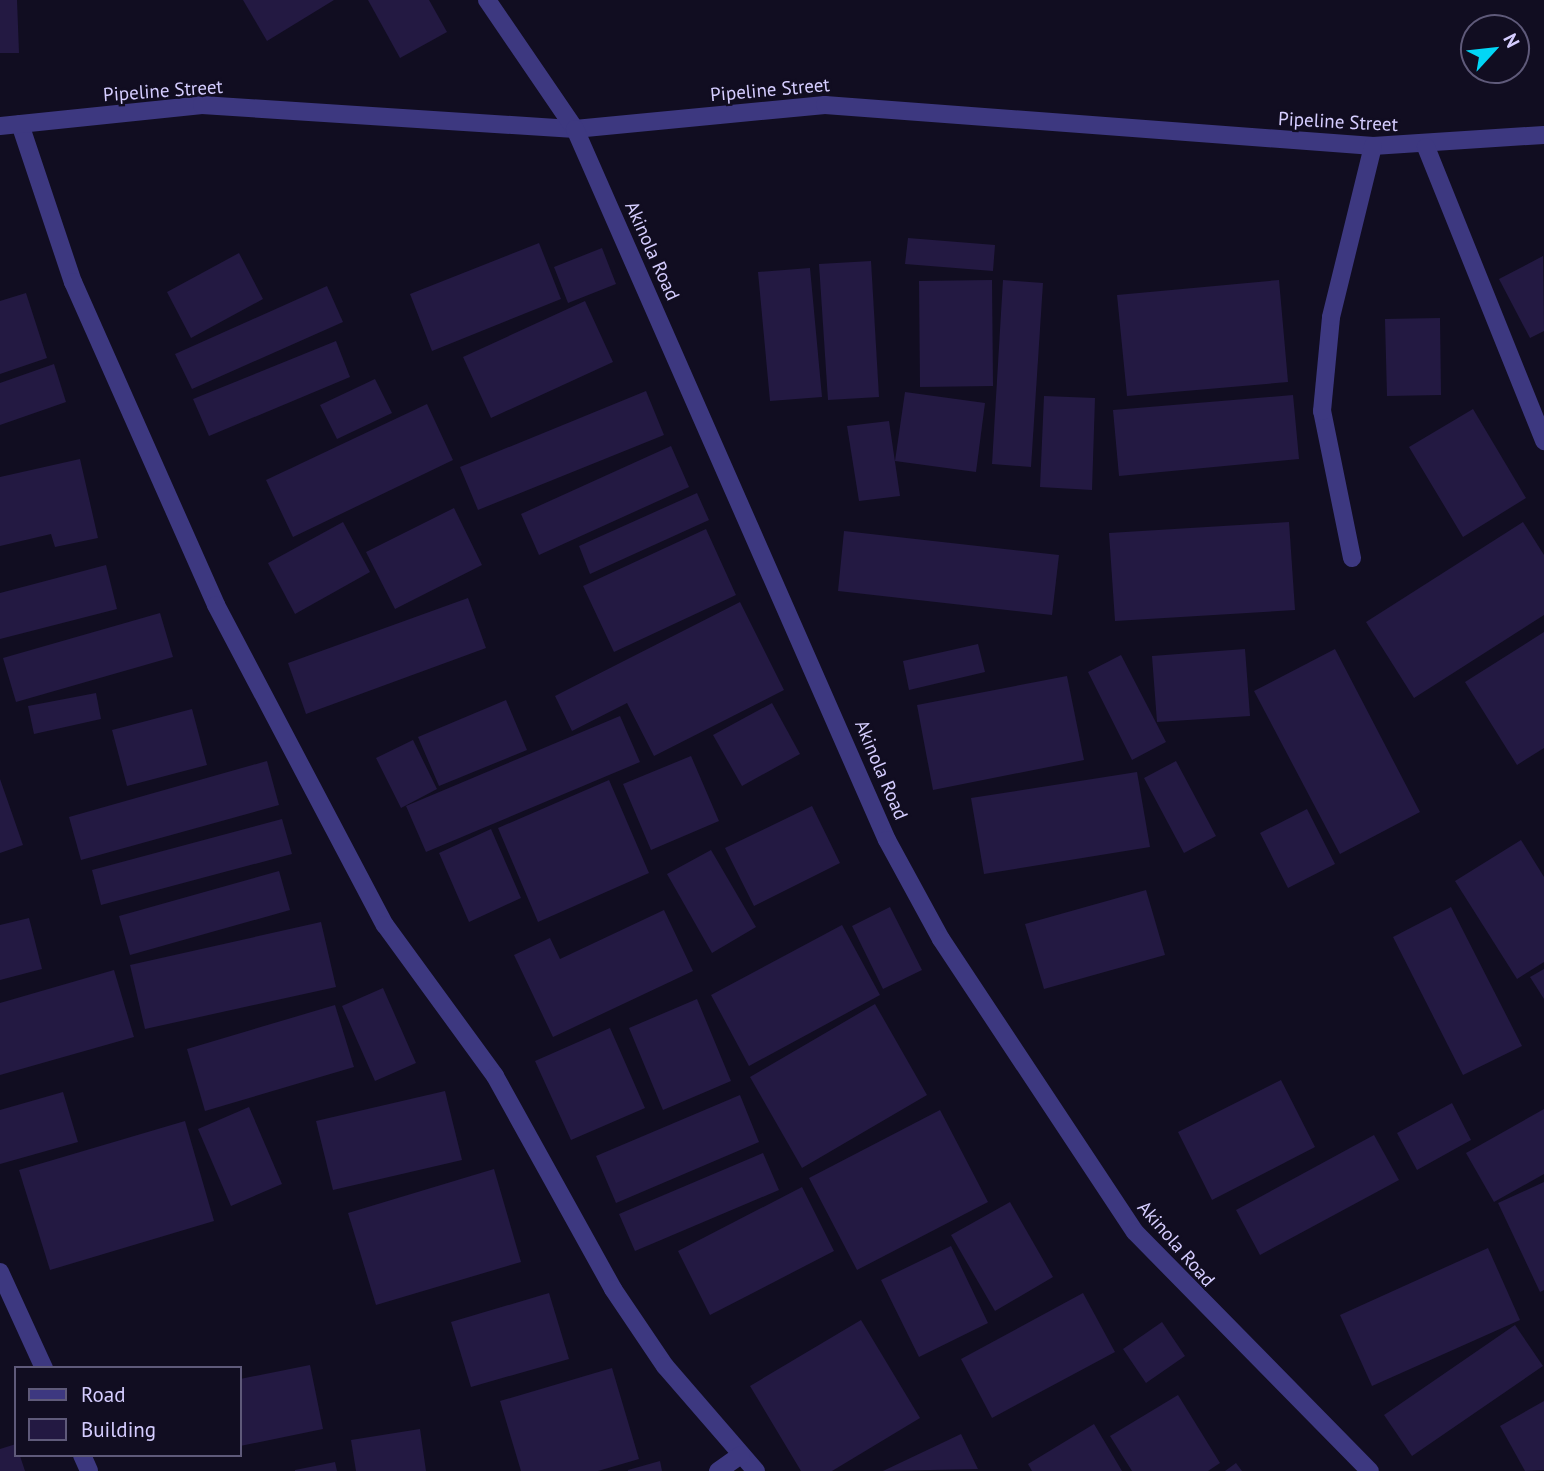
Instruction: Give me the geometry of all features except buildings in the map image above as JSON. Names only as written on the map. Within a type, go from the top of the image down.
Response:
[{"type":"street","name":"Akinola Road","points":[[487,0],[575,130],[887,840],[941,939],[1135,1232],[1370,1471]]},
{"type":"street","name":"Pipeline Street","points":[[0,126],[202,105],[575,130],[825,105],[1373,146],[1426,147],[1544,135]]},
{"type":"street","points":[[20,124],[73,282],[216,605],[378,913],[495,1076],[613,1289],[665,1366],[756,1471]]},
{"type":"street","points":[[1352,558],[1322,411],[1331,317],[1373,146]]},
{"type":"street","points":[[1426,147],[1544,441]]},
{"type":"street","points":[[0,1272],[43,1366]]},
{"type":"street","points":[[718,1471],[741,1455]]}]
